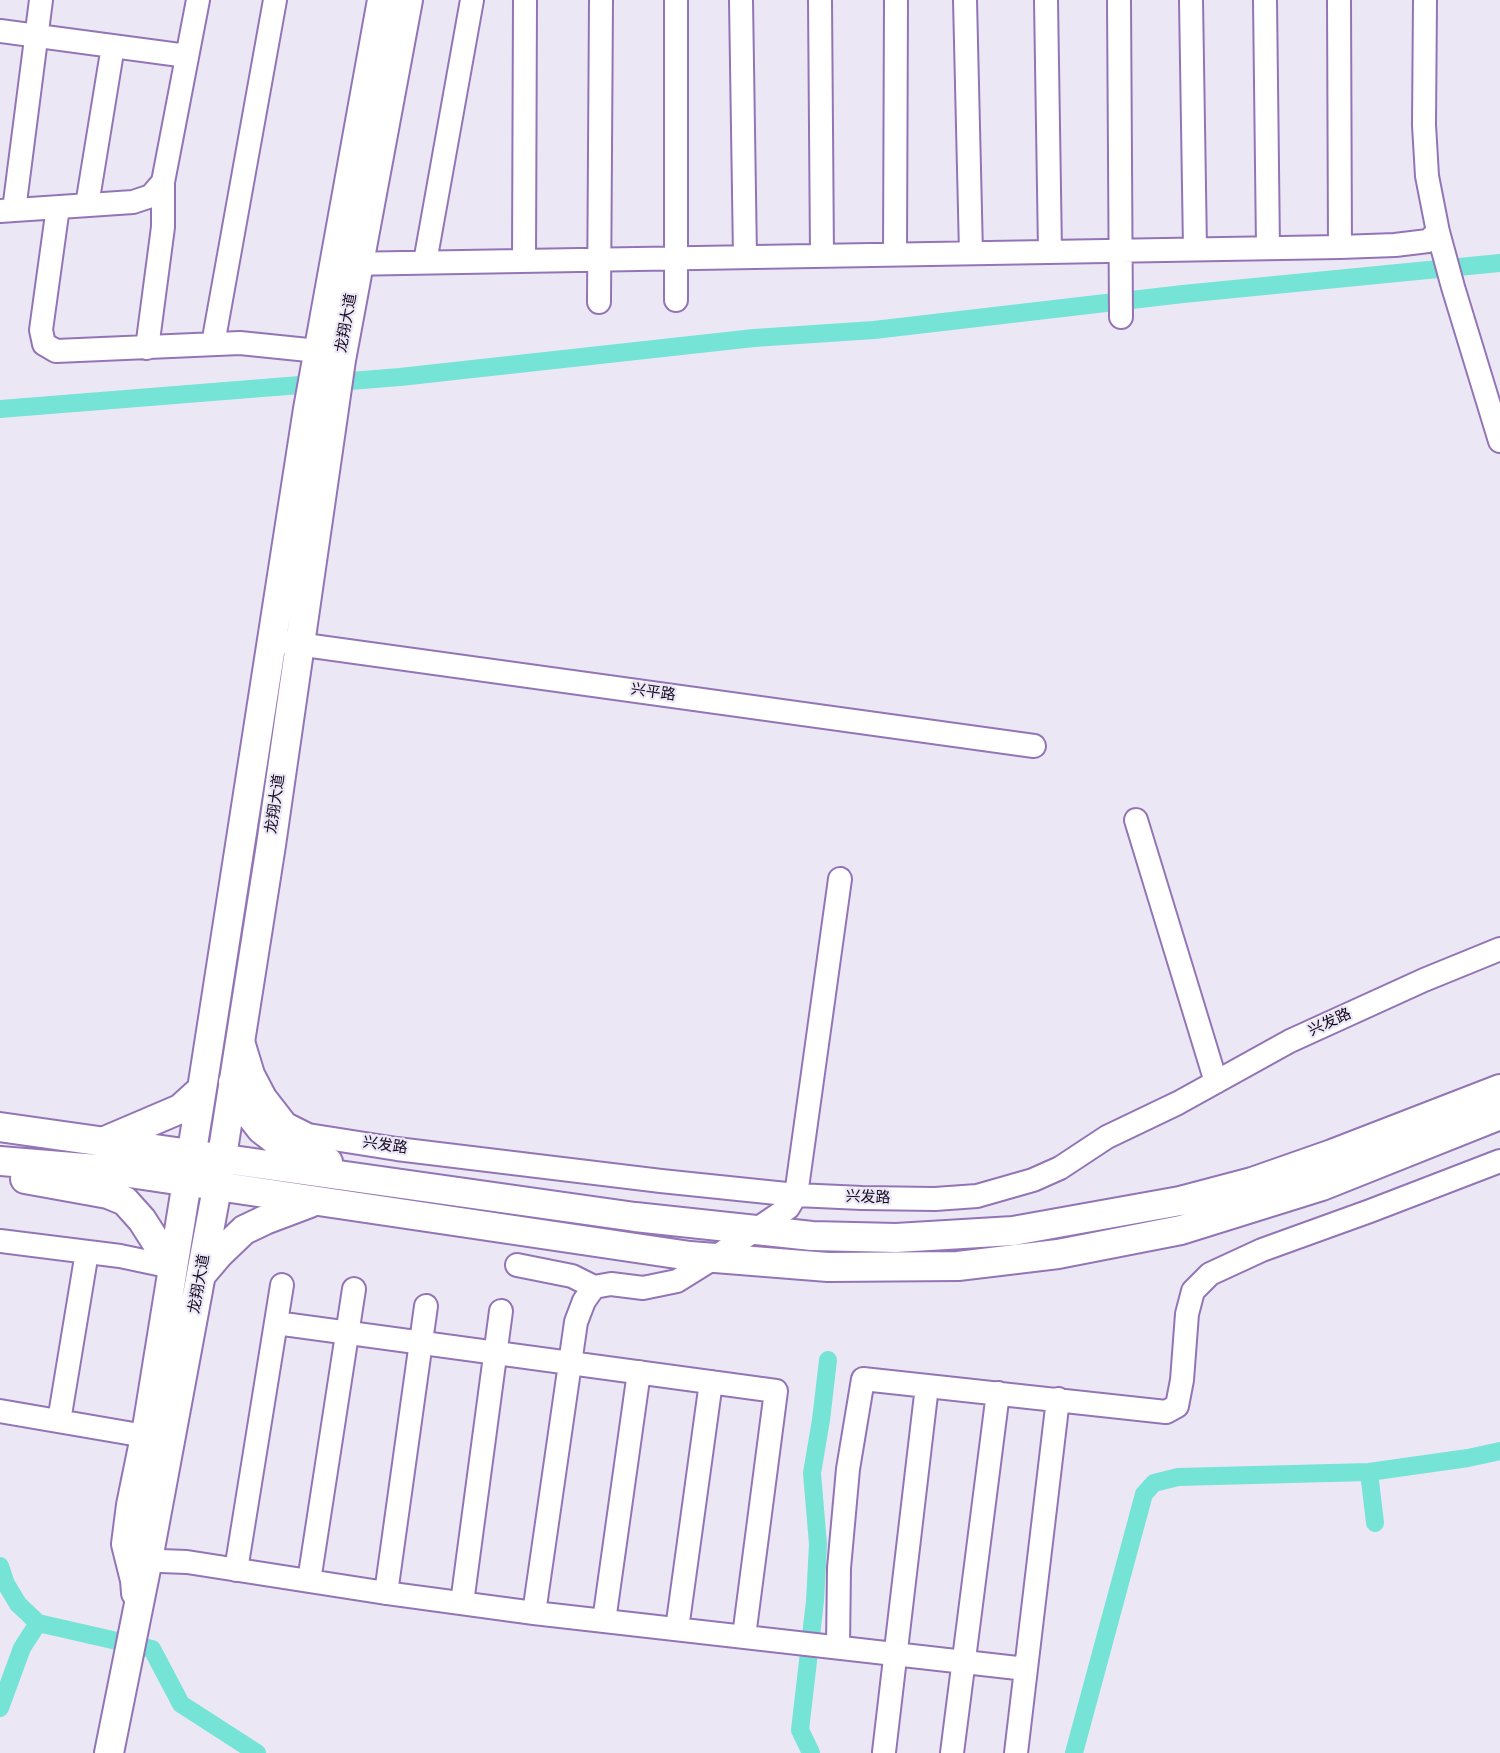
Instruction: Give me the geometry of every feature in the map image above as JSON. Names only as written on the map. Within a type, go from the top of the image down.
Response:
[{"type":"main road","name":"龙翔大道","points":[[346,264],[382,0]]},
{"type":"main road","name":"龙翔大道","points":[[109,1753],[137,1607],[135,1580],[138,1560],[202,1274],[241,1035],[300,644],[324,359],[408,0]]},
{"type":"main road","name":"龙翔大道","points":[[138,1560],[126,1544],[129,1515],[145,1436],[192,1154],[272,640],[321,406]]},
{"type":"main road","points":[[233,1082],[248,1111],[261,1129],[291,1149],[308,1157],[329,1162],[402,1174],[455,1193]]},
{"type":"main road","points":[[105,1141],[180,1109],[202,1089]]},
{"type":"main road","points":[[0,1127],[220,1160],[635,1217],[812,1236],[896,1238],[1013,1231],[1180,1201],[1252,1182],[1332,1154],[1500,1089]]},
{"type":"main road","points":[[0,1161],[109,1170],[217,1188],[657,1252],[828,1267],[958,1266],[1058,1254],[1181,1230],[1322,1186],[1500,1115]]},
{"type":"main road","points":[[0,1173],[108,1194],[125,1201],[142,1220],[172,1267]]},
{"type":"main road","points":[[202,1274],[244,1230],[312,1202]]},
{"type":"street","points":[[40,0],[7,210],[133,202],[151,196],[162,183]]},
{"type":"street","points":[[147,348],[163,227],[162,183],[198,0]]},
{"type":"street","points":[[213,344],[275,0]]},
{"type":"street","points":[[425,262],[472,0]]},
{"type":"street","points":[[524,260],[525,0]]},
{"type":"street","points":[[599,302],[601,0]]},
{"type":"street","points":[[676,0],[676,300]]},
{"type":"street","points":[[741,0],[745,257]]},
{"type":"street","points":[[820,0],[822,255]]},
{"type":"street","points":[[895,254],[896,0]]},
{"type":"street","points":[[965,0],[971,253]]},
{"type":"street","points":[[1046,0],[1050,252]]},
{"type":"street","points":[[1119,0],[1121,317]]},
{"type":"street","points":[[1191,0],[1195,249]]},
{"type":"street","points":[[1265,0],[1268,248]]},
{"type":"street","points":[[1339,0],[1340,247]]},
{"type":"street","points":[[1425,0],[1424,125],[1427,176],[1453,287],[1500,441]]},
{"type":"street","points":[[0,31],[187,56]]},
{"type":"street","points":[[87,205],[113,46]]},
{"type":"street","points":[[58,207],[41,330],[44,344],[56,351],[240,343],[324,359]]},
{"type":"street","points":[[346,264],[1340,247],[1441,241]]},
{"type":"street","name":"兴平路","points":[[272,640],[1034,746]]},
{"type":"street","points":[[1136,820],[1216,1082]]},
{"type":"street","points":[[517,1265],[572,1276],[594,1287],[611,1284],[643,1288],[676,1281],[788,1208],[796,1195],[840,879]]},
{"type":"street","name":"兴发路","points":[[241,1035],[253,1074],[265,1097],[286,1124],[308,1135],[397,1149],[650,1180],[796,1195],[935,1199],[977,1196],[1033,1180],[1060,1168],[1107,1137],[1216,1082],[1290,1041],[1424,980],[1500,949]]},
{"type":"street","points":[[834,1646],[848,1469],[863,1379],[1166,1412],[1178,1406],[1187,1314],[1193,1291],[1210,1274],[1262,1250],[1370,1212],[1500,1161]]},
{"type":"street","points":[[0,1241],[120,1256],[172,1267]]},
{"type":"street","points":[[59,1421],[87,1252]]},
{"type":"street","points":[[236,1570],[282,1285]]},
{"type":"street","points":[[534,1613],[576,1322],[584,1301],[594,1287]]},
{"type":"street","points":[[309,1581],[354,1288]]},
{"type":"street","points":[[386,1593],[426,1306]]},
{"type":"street","points":[[462,1603],[501,1311]]},
{"type":"street","points":[[276,1323],[776,1391],[744,1636]]},
{"type":"street","points":[[604,1621],[639,1372]]},
{"type":"street","points":[[676,1629],[711,1382]]},
{"type":"street","points":[[884,1752],[927,1386]]},
{"type":"street","points":[[952,1753],[998,1393]]},
{"type":"street","points":[[1016,1753],[1058,1399]]},
{"type":"street","points":[[0,1410],[145,1436]]},
{"type":"street","points":[[138,1560],[187,1562],[534,1613],[1026,1669]]},
{"type":"waterway","points":[[0,409],[400,377],[754,338],[874,330],[1183,294],[1500,263]]},
{"type":"waterway","points":[[811,1753],[800,1730],[815,1601],[818,1544],[812,1473],[828,1360]]},
{"type":"waterway","points":[[1074,1753],[1144,1494],[1154,1483],[1178,1477],[1369,1472],[1468,1458],[1500,1451]]},
{"type":"waterway","points":[[1369,1472],[1375,1523]]},
{"type":"waterway","points":[[0,1566],[6,1584],[18,1604],[38,1623],[152,1649],[181,1704],[257,1753]]},
{"type":"waterway","points":[[0,1708],[22,1648],[38,1623]]}]
